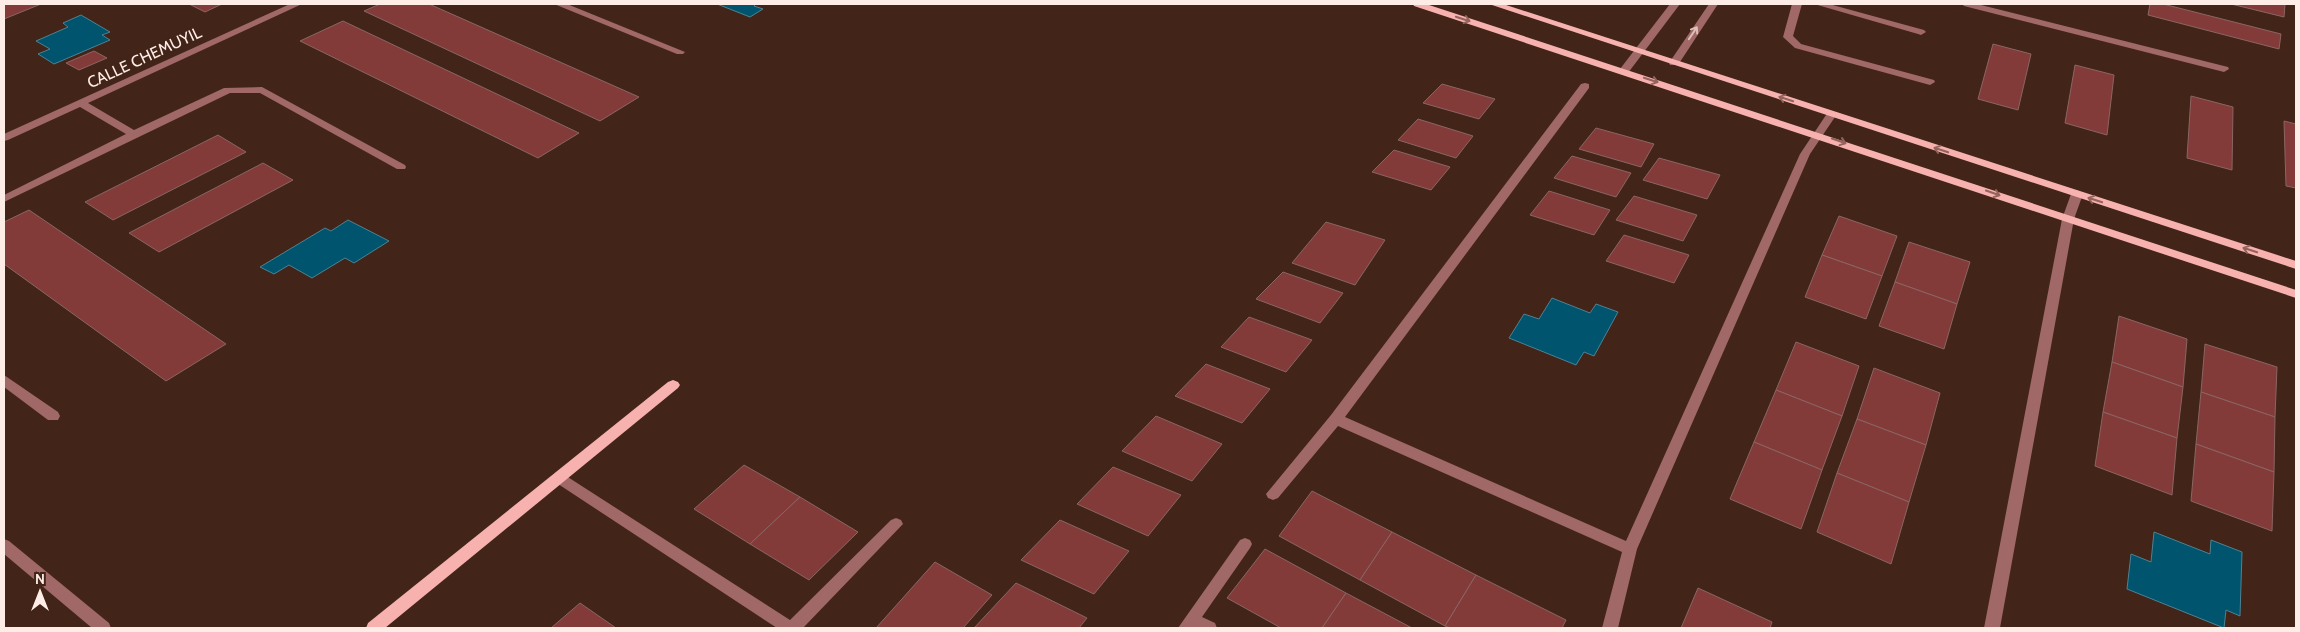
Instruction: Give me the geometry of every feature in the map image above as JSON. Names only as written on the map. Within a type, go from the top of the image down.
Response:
[{"type":"main road","points":[[1417,4],[1818,134],[2296,294]]},
{"type":"main road","points":[[1494,4],[2296,265]]},
{"type":"main road","points":[[374,628],[673,385]]},
{"type":"street","name":"CALLE CHEMUYIL","points":[[4,138],[297,4]]},
{"type":"street","points":[[559,4],[680,52]]},
{"type":"street","points":[[1624,71],[1675,4]]},
{"type":"street","points":[[1674,63],[1713,4]]},
{"type":"street","points":[[1798,4],[1788,37],[1798,46],[1930,82]]},
{"type":"street","points":[[1819,4],[1921,32]]},
{"type":"street","points":[[1967,4],[2224,69]]},
{"type":"street","points":[[1273,494],[1336,419],[1586,86]]},
{"type":"street","points":[[4,198],[228,90],[262,90],[401,167]]},
{"type":"street","points":[[80,103],[134,134]]},
{"type":"street","points":[[1610,628],[1630,549],[1805,154],[1832,114]]},
{"type":"street","points":[[1992,628],[2068,219],[2077,194]]},
{"type":"street","points":[[4,380],[54,416]]},
{"type":"street","points":[[1336,419],[1630,549]]},
{"type":"street","points":[[560,478],[789,628]]},
{"type":"street","points":[[793,628],[896,524]]},
{"type":"street","points":[[1209,628],[1189,624],[1245,544]]},
{"type":"street","points":[[4,545],[103,628]]},
{"type":"water","points":[[717,4],[756,4],[754,6],[763,9],[750,17]]},
{"type":"water","points":[[81,15],[110,32],[102,35],[110,40],[54,64],[38,54],[50,49],[36,41],[68,27],[63,23]]},
{"type":"water","points":[[348,220],[389,241],[354,263],[345,258],[312,278],[289,265],[274,274],[260,267],[325,228],[331,231]]},
{"type":"water","points":[[1552,298],[1590,313],[1596,304],[1618,312],[1594,356],[1584,352],[1576,365],[1509,338],[1524,314],[1539,319]]},
{"type":"water","points":[[2154,532],[2210,554],[2211,540],[2242,552],[2240,616],[2226,610],[2224,628],[2127,589],[2131,554],[2151,562]]},
{"type":"building","points":[[4,4],[41,4],[4,19]]},
{"type":"building","points":[[189,4],[222,4],[205,12]]},
{"type":"building","points":[[380,4],[429,4],[639,97],[600,121],[364,11]]},
{"type":"building","points":[[2150,4],[2163,4],[2281,34],[2279,49],[2148,15]]},
{"type":"building","points":[[2231,4],[2285,4],[2284,17]]},
{"type":"building","points":[[343,21],[579,133],[538,158],[300,41]]},
{"type":"building","points":[[1993,44],[2031,54],[2018,110],[1978,99]]},
{"type":"building","points":[[94,51],[107,58],[79,70],[66,63]]},
{"type":"building","points":[[2075,65],[2114,75],[2107,135],[2065,123]]},
{"type":"building","points":[[1442,84],[1495,99],[1479,119],[1423,103]]},
{"type":"building","points":[[2191,96],[2233,107],[2232,170],[2187,158]]},
{"type":"building","points":[[1418,119],[1473,136],[1456,158],[1398,140]]},
{"type":"building","points":[[2284,121],[2296,124],[2296,188],[2286,186]]},
{"type":"building","points":[[1596,128],[1654,144],[1641,167],[1579,149]]},
{"type":"building","points":[[218,135],[246,152],[113,220],[85,202]]},
{"type":"building","points":[[1394,150],[1450,167],[1431,190],[1372,172]]},
{"type":"building","points":[[1572,156],[1631,173],[1616,197],[1554,178]]},
{"type":"building","points":[[1659,158],[1720,175],[1707,199],[1643,180]]},
{"type":"building","points":[[263,163],[293,180],[159,252],[129,233]]},
{"type":"building","points":[[1549,191],[1610,210],[1594,235],[1530,215]]},
{"type":"building","points":[[1634,196],[1697,215],[1683,241],[1616,220]]},
{"type":"building","points":[[29,210],[226,344],[166,381],[4,264],[4,222]]},
{"type":"building","points":[[1839,216],[1897,236],[1882,276],[1822,255]]},
{"type":"building","points":[[1326,222],[1385,240],[1355,285],[1292,263]]},
{"type":"building","points":[[1624,235],[1689,255],[1674,283],[1606,261]]},
{"type":"building","points":[[1909,242],[1970,262],[1957,304],[1895,282]]},
{"type":"building","points":[[1822,255],[1882,276],[1866,319],[1805,297]]},
{"type":"building","points":[[1283,272],[1343,293],[1320,323],[1256,299]]},
{"type":"building","points":[[1895,282],[1957,304],[1944,349],[1879,326]]},
{"type":"building","points":[[2119,316],[2187,339],[2183,387],[2112,362]]},
{"type":"building","points":[[1249,317],[1312,340],[1286,372],[1221,347]]},
{"type":"building","points":[[1796,342],[1859,366],[1842,416],[1776,390]]},
{"type":"building","points":[[2205,344],[2277,367],[2275,417],[2201,392]]},
{"type":"building","points":[[2112,362],[2183,387],[2177,438],[2103,412]]},
{"type":"building","points":[[1206,364],[1270,389],[1242,423],[1175,396]]},
{"type":"building","points":[[1874,368],[1940,393],[1926,445],[1857,419]]},
{"type":"building","points":[[1776,390],[1842,416],[1822,470],[1754,442]]},
{"type":"building","points":[[2201,392],[2275,417],[2274,472],[2196,444]]},
{"type":"building","points":[[2103,412],[2177,438],[2172,495],[2095,466]]},
{"type":"building","points":[[1156,416],[1222,444],[1192,481],[1122,451]]},
{"type":"building","points":[[1857,419],[1926,445],[1909,502],[1837,473]]},
{"type":"building","points":[[1754,442],[1822,470],[1801,529],[1730,499]]},
{"type":"building","points":[[2196,444],[2274,472],[2272,531],[2191,501]]},
{"type":"building","points":[[744,465],[800,497],[750,544],[694,509]]},
{"type":"building","points":[[1113,467],[1181,495],[1148,536],[1077,504]]},
{"type":"building","points":[[1837,473],[1909,502],[1891,564],[1817,532]]},
{"type":"building","points":[[1312,491],[1392,532],[1360,580],[1279,536]]},
{"type":"building","points":[[800,497],[858,532],[809,580],[750,544]]},
{"type":"building","points":[[1060,520],[1129,551],[1094,594],[1021,560]]},
{"type":"building","points":[[1392,532],[1476,575],[1445,626],[1360,580]]},
{"type":"building","points":[[1265,549],[1346,593],[1322,628],[1281,628],[1227,598]]},
{"type":"building","points":[[935,562],[992,595],[963,628],[876,628]]},
{"type":"building","points":[[1476,575],[1566,620],[1562,628],[1451,628],[1445,626]]},
{"type":"building","points":[[1016,583],[1087,618],[1079,628],[974,628]]},
{"type":"building","points":[[1698,588],[1772,622],[1770,628],[1681,628]]},
{"type":"building","points":[[1346,593],[1412,628],[1322,628]]},
{"type":"building","points":[[580,603],[616,628],[551,628]]}]
